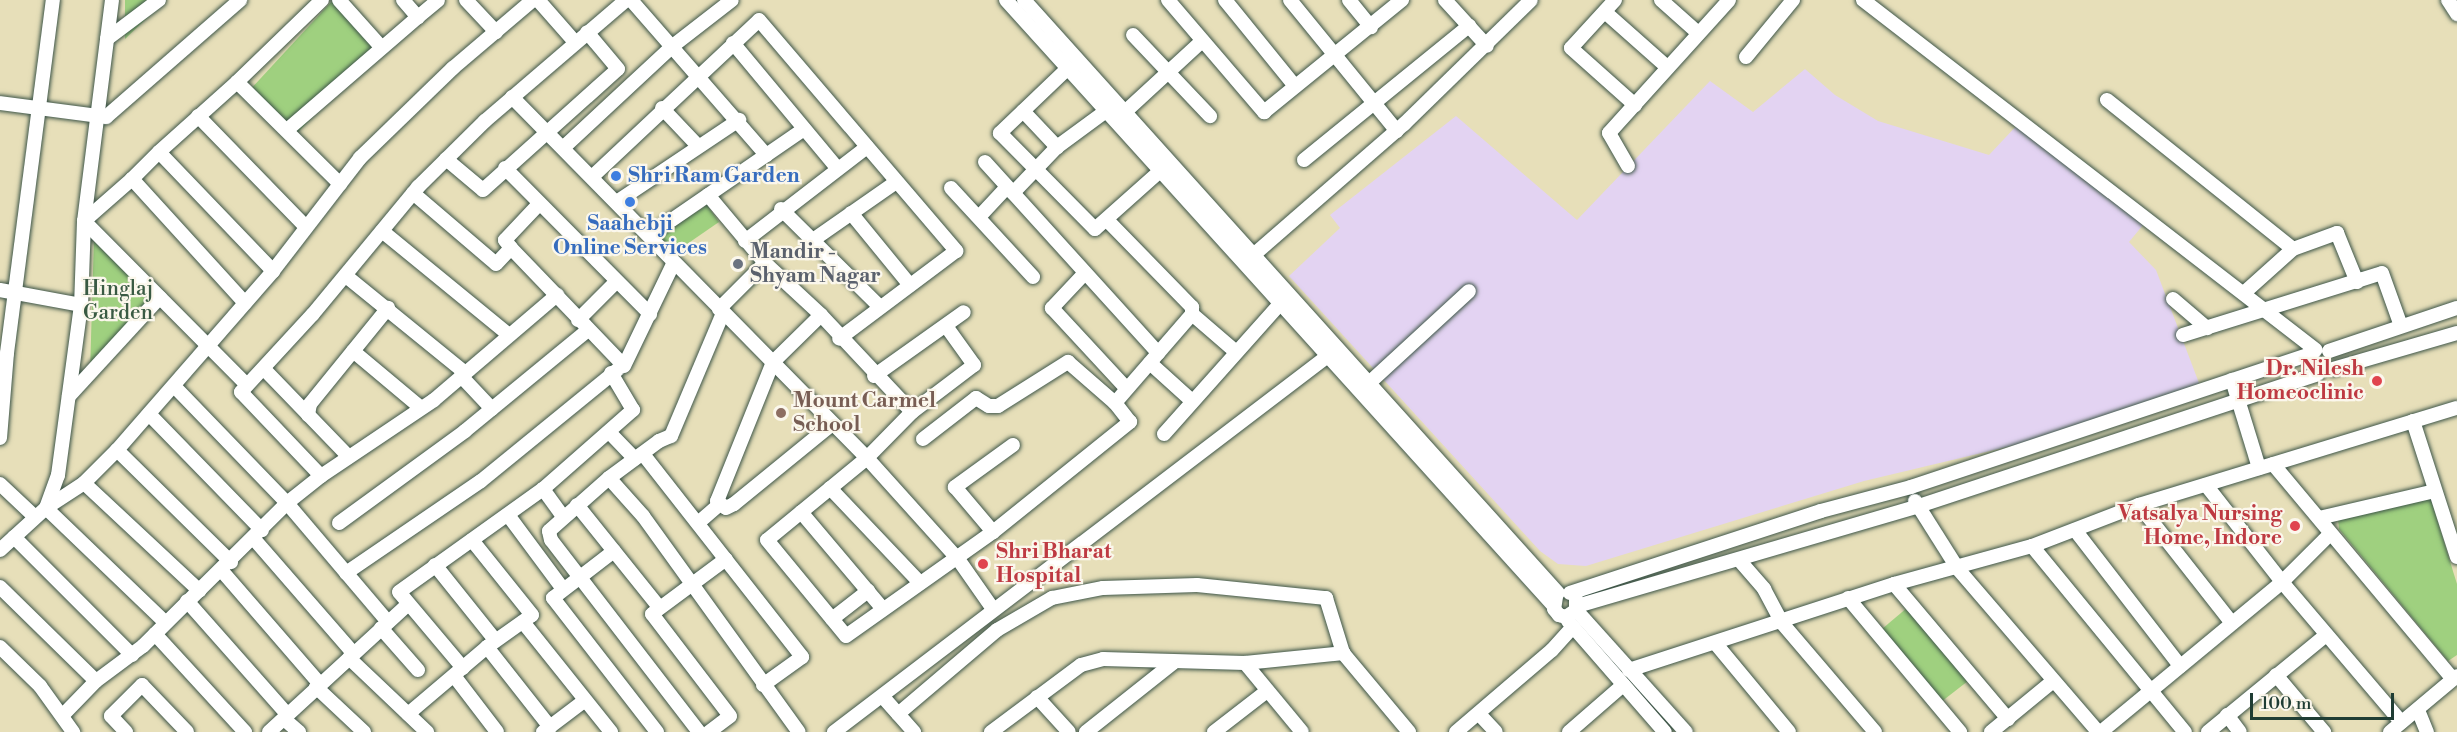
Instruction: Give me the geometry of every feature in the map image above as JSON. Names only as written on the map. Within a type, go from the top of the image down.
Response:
[{"type":"street","points":[[0,438],[3,373],[16,296],[53,0]]},
{"type":"street","points":[[40,513],[58,475],[81,305],[84,221],[100,116],[112,0]]},
{"type":"street","points":[[107,39],[159,0]]},
{"type":"street","points":[[0,103],[106,117],[240,0]]},
{"type":"street","points":[[84,221],[237,82],[322,0]]},
{"type":"street","points":[[339,0],[382,48]]},
{"type":"street","points":[[403,0],[418,17]]},
{"type":"street","points":[[287,130],[438,0]]},
{"type":"street","points":[[466,0],[496,32]]},
{"type":"street","points":[[1,548],[40,513],[84,483],[117,450],[273,271],[340,184],[393,124],[496,32],[535,0],[575,42]]},
{"type":"street","points":[[321,476],[241,392],[346,276],[413,193],[446,159],[512,97],[626,0]]},
{"type":"street","points":[[631,0],[674,45],[766,155]]},
{"type":"street","points":[[563,148],[715,5],[732,0]]},
{"type":"street","points":[[1006,0],[1280,304],[1368,384],[1560,597],[1623,685],[1665,732]]},
{"type":"street","points":[[1024,0],[1256,253],[1332,353],[1560,597],[1559,615],[1573,615],[1917,507],[2332,369],[2456,336],[2452,310],[2319,351],[1911,487],[1821,511],[1560,597]]},
{"type":"street","points":[[1168,0],[1201,42],[1264,112],[1335,57],[1402,0]]},
{"type":"street","points":[[1225,0],[1295,86]]},
{"type":"street","points":[[1290,0],[1397,131]]},
{"type":"street","points":[[1349,0],[1371,27]]},
{"type":"street","points":[[1445,0],[1487,46]]},
{"type":"street","points":[[1245,264],[1397,131],[1487,46],[1531,0]]},
{"type":"street","points":[[1615,0],[1571,48],[1635,105]]},
{"type":"street","points":[[1661,0],[1698,33]]},
{"type":"street","points":[[1628,166],[1609,133],[1666,66],[1729,0]]},
{"type":"street","points":[[1746,57],[1793,0]]},
{"type":"street","points":[[1863,0],[1971,87],[2093,174],[2319,351],[2335,361],[2332,369]]},
{"type":"street","points":[[2448,0],[2457,14]]},
{"type":"street","points":[[1605,12],[1666,66]]},
{"type":"street","points":[[592,177],[698,74],[759,20],[956,251],[839,339]]},
{"type":"street","points":[[1304,160],[1469,26]]},
{"type":"street","points":[[446,159],[483,190],[545,131],[618,69],[587,32]]},
{"type":"street","points":[[1133,35],[1210,116]]},
{"type":"street","points":[[1126,111],[1201,42]]},
{"type":"street","points":[[733,43],[837,168]]},
{"type":"street","points":[[1067,69],[1000,133],[1092,228],[1099,228],[1160,171]]},
{"type":"street","points":[[237,82],[340,184]]},
{"type":"street","points":[[512,97],[618,201],[721,311],[867,458],[958,559],[993,609]]},
{"type":"street","points":[[2107,100],[2293,249]]},
{"type":"street","points":[[662,108],[698,146]]},
{"type":"street","points":[[1023,111],[1057,147]]},
{"type":"street","points":[[979,217],[1057,147],[1106,111]]},
{"type":"street","points":[[198,116],[306,227]]},
{"type":"street","points":[[618,201],[739,120]]},
{"type":"street","points":[[650,235],[804,129]]},
{"type":"street","points":[[745,241],[781,209],[867,147]]},
{"type":"street","points":[[159,152],[273,271]]},
{"type":"street","points":[[985,162],[1191,400]]},
{"type":"street","points":[[505,168],[650,314]]},
{"type":"street","points":[[132,179],[245,303]]},
{"type":"street","points":[[813,240],[896,182]]},
{"type":"street","points":[[951,188],[1033,277]]},
{"type":"street","points":[[413,193],[496,264],[511,248]]},
{"type":"street","points":[[708,195],[765,263],[821,315],[839,339],[912,412]]},
{"type":"street","points":[[539,204],[505,240],[624,366]]},
{"type":"street","points":[[781,209],[880,307]]},
{"type":"street","points":[[851,213],[910,285]]},
{"type":"street","points":[[1107,220],[1191,307],[1192,314],[1236,352]]},
{"type":"street","points":[[84,221],[247,386]]},
{"type":"street","points":[[382,231],[509,335]]},
{"type":"street","points":[[2245,292],[2293,249],[2337,232],[2357,282]]},
{"type":"street","points":[[346,573],[481,481],[611,373],[624,366],[674,262]]},
{"type":"street","points":[[699,732],[551,540],[549,531],[609,478],[671,436],[721,311],[765,263]]},
{"type":"street","points":[[2183,335],[2382,273],[2401,326]]},
{"type":"street","points":[[1084,274],[1052,308],[1127,389]]},
{"type":"street","points":[[346,276],[388,308],[463,374],[492,409]]},
{"type":"street","points":[[339,523],[492,409],[583,325],[616,282]]},
{"type":"street","points":[[1368,384],[1469,291]]},
{"type":"street","points":[[1,292],[81,305]]},
{"type":"street","points":[[63,715],[96,681],[132,655],[187,601],[226,567],[287,503],[321,476],[420,407],[434,400],[557,295]]},
{"type":"street","points":[[69,396],[160,297]]},
{"type":"street","points":[[2173,299],[2207,328]]},
{"type":"street","points":[[1164,434],[1191,400],[1280,304]]},
{"type":"street","points":[[308,416],[310,404],[388,308]]},
{"type":"street","points":[[874,376],[964,312]]},
{"type":"street","points":[[1115,403],[1192,314]]},
{"type":"street","points":[[821,315],[773,362],[724,478],[717,501],[726,508],[734,504],[831,424]]},
{"type":"street","points":[[923,439],[976,398],[989,406],[998,406],[1068,362],[1115,403],[1130,422],[958,559],[920,582],[846,636],[767,540],[867,458],[912,412],[974,365],[946,326]]},
{"type":"street","points":[[353,351],[420,407]]},
{"type":"street","points":[[2318,374],[2309,365],[2319,351]]},
{"type":"street","points":[[834,732],[883,697],[993,609],[1332,353]]},
{"type":"street","points":[[264,369],[349,457]]},
{"type":"street","points":[[497,732],[459,673],[399,592],[543,489],[633,410],[611,373]]},
{"type":"street","points":[[2232,380],[2259,468]]},
{"type":"street","points":[[174,386],[287,503],[346,573],[418,670]]},
{"type":"street","points":[[1629,670],[1782,623],[1848,598],[1944,568],[1958,569],[2032,546],[2139,505],[2457,408]]},
{"type":"street","points":[[149,414],[258,535],[351,655],[427,732]]},
{"type":"street","points":[[2413,421],[2457,557]]},
{"type":"street","points":[[609,432],[639,457],[698,523],[802,657],[763,685]]},
{"type":"street","points":[[993,532],[955,487],[1013,445]]},
{"type":"street","points":[[117,450],[226,567],[318,685],[364,732]]},
{"type":"street","points":[[2273,464],[2319,518],[2329,535],[2455,677],[2390,732]]},
{"type":"street","points":[[609,478],[642,516],[689,584],[800,732]]},
{"type":"street","points":[[84,483],[200,591]]},
{"type":"street","points":[[0,484],[40,513],[165,622]]},
{"type":"street","points":[[2206,484],[2326,636],[2401,722]]},
{"type":"street","points":[[1911,487],[1917,507],[1958,569],[2053,681],[2100,732],[2282,582],[2329,535]]},
{"type":"street","points":[[830,488],[920,582]]},
{"type":"street","points":[[543,489],[563,517]]},
{"type":"street","points":[[2319,518],[2434,491]]},
{"type":"street","points":[[698,523],[720,504]]},
{"type":"street","points":[[2139,505],[2232,623]]},
{"type":"street","points":[[577,506],[659,608]]},
{"type":"street","points":[[801,512],[883,609]]},
{"type":"street","points":[[508,515],[563,589]]},
{"type":"street","points":[[2075,530],[2180,666]]},
{"type":"street","points":[[14,537],[132,655]]},
{"type":"street","points":[[408,714],[491,644],[532,615],[472,540]]},
{"type":"street","points":[[2032,546],[2148,692],[2185,732]]},
{"type":"street","points":[[614,551],[553,598],[657,732]]},
{"type":"street","points":[[709,732],[730,716],[652,614],[689,584],[726,559]]},
{"type":"street","points":[[1740,561],[1764,589],[1782,623],[1875,732]]},
{"type":"street","points":[[435,565],[491,644],[546,730],[584,701]]},
{"type":"street","points":[[1894,584],[2008,719]]},
{"type":"street","points":[[898,714],[997,630],[1052,598],[1103,588],[1197,585],[1326,598],[1343,653],[1409,732]]},
{"type":"street","points":[[0,587],[96,681]]},
{"type":"street","points":[[832,619],[868,591]]},
{"type":"street","points":[[1848,598],[1960,732]]},
{"type":"street","points":[[187,601],[299,732]]},
{"type":"street","points":[[269,732],[408,604]]},
{"type":"street","points":[[1573,615],[1629,670],[1686,732]]},
{"type":"street","points":[[1456,732],[1480,715],[1552,650],[1573,615]]},
{"type":"street","points":[[523,622],[611,732]]},
{"type":"street","points":[[155,634],[245,732]]},
{"type":"street","points":[[2208,732],[2326,636]]},
{"type":"street","points":[[1716,644],[1789,732]]},
{"type":"street","points":[[0,647],[63,715],[73,732]]},
{"type":"street","points":[[991,732],[1081,665],[1103,659],[1173,663],[1245,663],[1343,653]]},
{"type":"street","points":[[1086,732],[1173,663]]},
{"type":"street","points":[[1245,663],[1302,732]]},
{"type":"street","points":[[2276,675],[2324,732]]},
{"type":"street","points":[[1991,732],[2053,681]]},
{"type":"street","points":[[126,732],[111,716],[142,685],[186,732]]},
{"type":"street","points":[[1569,732],[1623,685]]},
{"type":"street","points":[[1214,732],[1267,691]]},
{"type":"street","points":[[1037,696],[1069,732]]},
{"type":"street","points":[[883,697],[914,732]]},
{"type":"street","points":[[2418,710],[2427,732]]},
{"type":"street","points":[[1480,715],[1496,732]]},
{"type":"street","points":[[2227,715],[2240,732]]},
{"type":"shaded area","points":[[1805,69],[1835,95],[1878,121],[1989,155],[2020,122],[2148,219],[2129,242],[2156,270],[2199,383],[2184,392],[2036,440],[1864,481],[1586,566],[1558,564],[1540,551],[1289,276],[1340,228],[1330,215],[1456,116],[1577,220],[1710,81],[1753,112]]},
{"type":"green space","points":[[125,0],[166,0],[125,39]]},
{"type":"green space","points":[[333,0],[381,48],[294,136],[248,92]]},
{"type":"green space","points":[[707,205],[719,222],[674,253],[660,236]]},
{"type":"green space","name":"Hinglaj Garden","points":[[94,238],[155,301],[90,373]]},
{"type":"green space","points":[[2426,498],[2431,500],[2457,584],[2457,655],[2448,661],[2339,529],[2338,518]]},
{"type":"green space","points":[[1908,607],[1968,681],[1941,702],[1882,629]]},
{"type":"place","name":"Shri Ram Garden","points":[[616,176]]},
{"type":"place","name":"Saahebji Online Services","points":[[630,202]]},
{"type":"place","name":"Mandir - Shyam Nagar","points":[[738,264]]},
{"type":"place","name":"Dr. Nilesh Homeoclinic","points":[[2377,381]]},
{"type":"place","name":"Mount Carmel School","points":[[781,413]]},
{"type":"place","name":"Vatsalya Nursing Home, Indore","points":[[2295,526]]},
{"type":"place","name":"Shri Bharat Hospital","points":[[983,564]]}]
